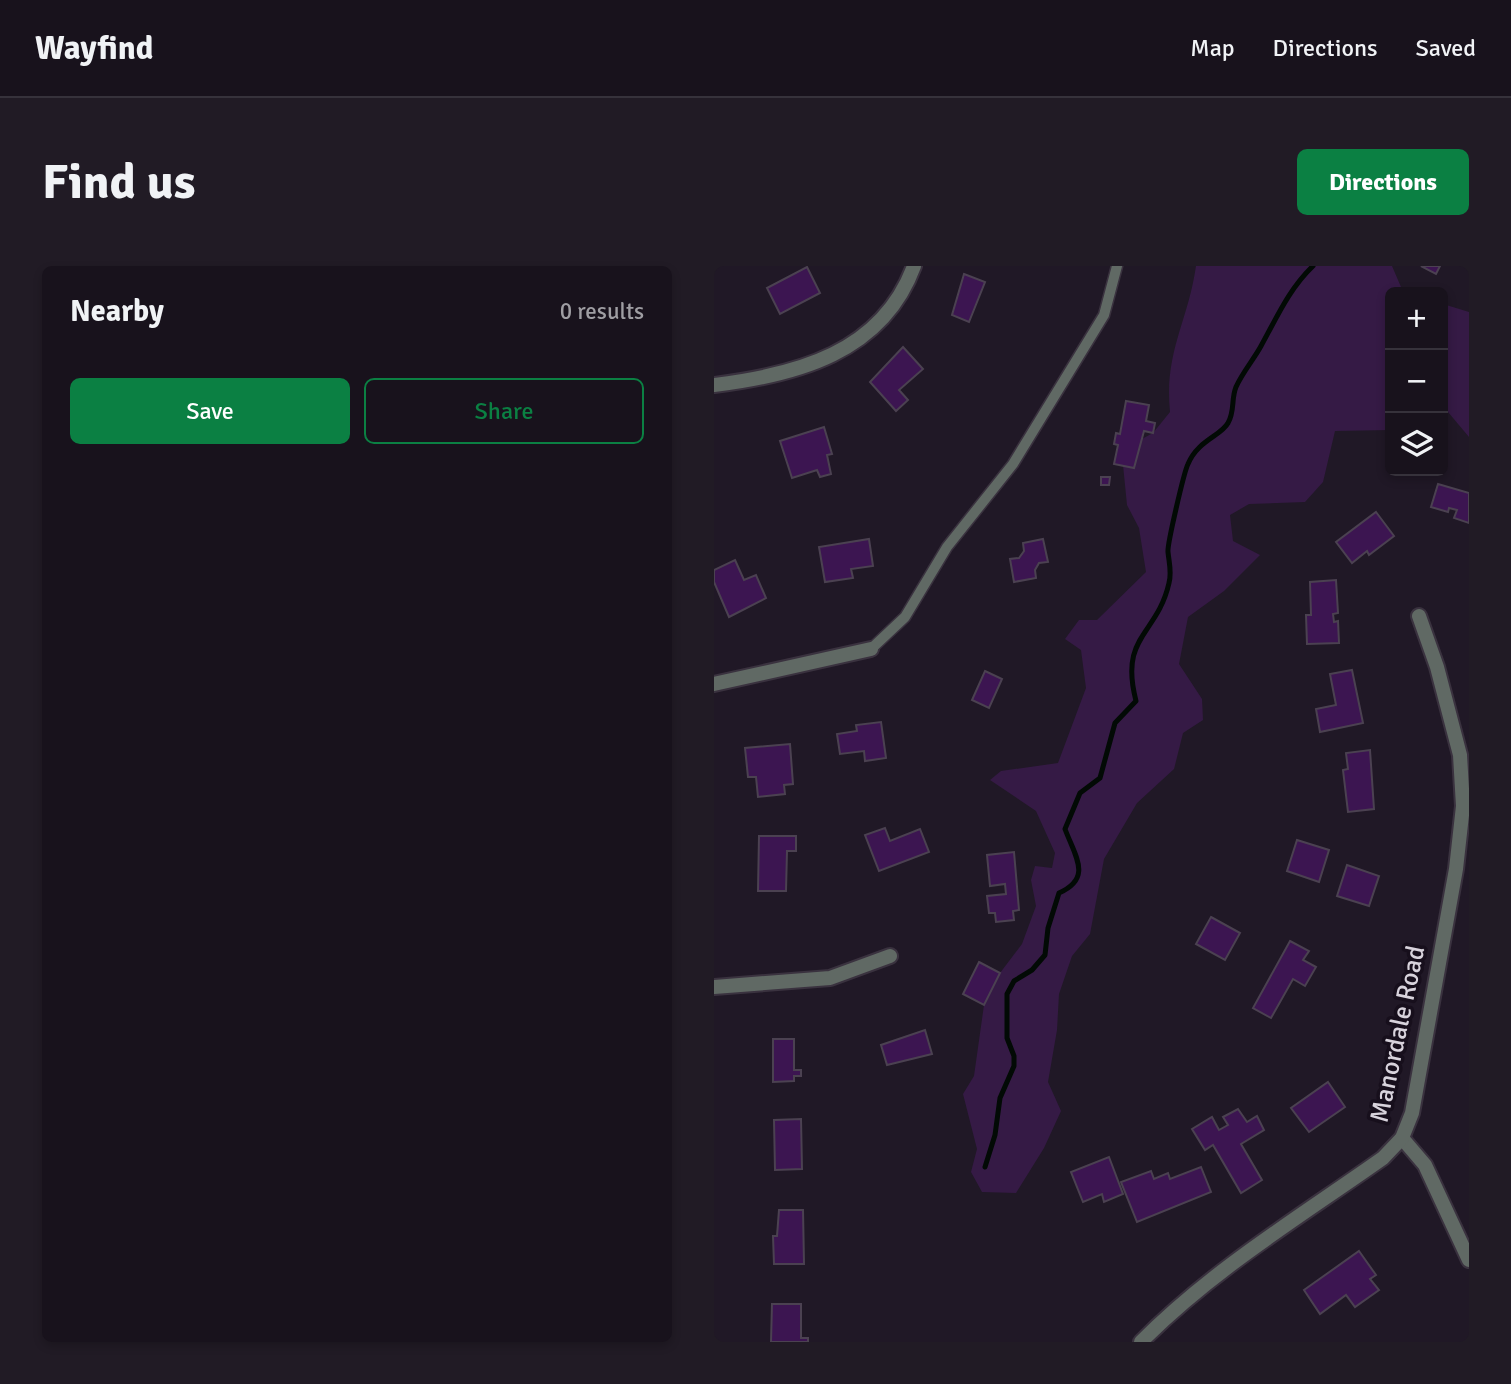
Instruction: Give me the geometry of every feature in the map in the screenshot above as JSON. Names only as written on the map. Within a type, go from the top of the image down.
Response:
[{"type":"street","points":[[714,386],[783,375],[846,349],[893,304],[914,266]]},
{"type":"street","name":"Manordale Road","points":[[1141,1342],[1162,1321],[1220,1274],[1383,1158],[1402,1139],[1412,1113],[1456,869],[1463,806],[1460,755],[1437,667],[1419,616]]},
{"type":"street","points":[[714,684],[871,649]]},
{"type":"street","points":[[714,986],[830,978],[890,956]]},
{"type":"street","points":[[1402,1139],[1425,1165],[1469,1260]]},
{"type":"lane","points":[[871,649],[905,617],[947,547],[1013,464],[1104,315],[1117,266]]},
{"type":"shaded area","points":[[1196,266],[1392,266],[1401,287],[1385,287],[1385,430],[1335,431],[1323,482],[1305,502],[1249,504],[1230,515],[1233,541],[1260,555],[1224,591],[1188,617],[1179,664],[1202,699],[1203,720],[1183,733],[1174,769],[1137,803],[1104,859],[1090,934],[1072,956],[1059,994],[1057,1030],[1048,1082],[1061,1111],[1044,1148],[1016,1193],[982,1192],[971,1172],[977,1149],[963,1094],[974,1076],[984,1005],[1000,973],[1022,944],[1036,906],[1031,880],[1035,866],[1052,868],[1055,853],[1036,811],[990,780],[1001,771],[1058,763],[1086,688],[1081,650],[1065,639],[1079,620],[1097,620],[1146,572],[1139,528],[1127,505],[1123,465],[1134,467],[1140,440],[1153,433],[1170,412],[1173,354]]},
{"type":"shaded area","points":[[1448,306],[1469,312],[1469,437],[1448,412]]},
{"type":"building","points":[[1421,266],[1440,266],[1436,274]]},
{"type":"building","points":[[807,267],[820,293],[780,314],[767,288]]},
{"type":"building","points":[[964,274],[985,282],[969,322],[952,315]]},
{"type":"building","points":[[903,347],[923,369],[899,390],[908,400],[896,411],[870,382]]},
{"type":"building","points":[[1126,401],[1149,405],[1146,421],[1155,423],[1153,433],[1144,431],[1134,468],[1114,464],[1118,445],[1114,444],[1116,433],[1120,434]]},
{"type":"building","points":[[824,427],[832,454],[827,455],[831,474],[820,477],[817,470],[792,478],[780,441]]},
{"type":"building","points":[[1101,477],[1110,477],[1109,485],[1101,485]]},
{"type":"building","points":[[1438,484],[1469,493],[1469,523],[1454,518],[1457,510],[1449,508],[1448,512],[1431,507]]},
{"type":"building","points":[[1376,512],[1394,536],[1369,555],[1367,551],[1352,563],[1336,542]]},
{"type":"building","points":[[869,539],[873,566],[851,569],[853,578],[825,582],[819,547]]},
{"type":"building","points":[[1043,539],[1048,562],[1039,563],[1035,570],[1036,578],[1014,582],[1010,559],[1019,558],[1024,551],[1023,543]]},
{"type":"building","points":[[735,560],[744,580],[756,575],[766,598],[729,617],[714,582],[714,570]]},
{"type":"building","points":[[1336,580],[1338,613],[1333,614],[1334,622],[1338,621],[1339,643],[1307,644],[1306,615],[1311,615],[1310,582]]},
{"type":"building","points":[[1352,670],[1363,723],[1320,732],[1316,709],[1336,705],[1330,674]]},
{"type":"building","points":[[985,671],[1002,679],[989,708],[972,700]]},
{"type":"building","points":[[881,722],[886,758],[865,761],[864,751],[840,754],[837,734],[857,731],[856,725]]},
{"type":"building","points":[[790,744],[793,784],[784,785],[785,794],[758,797],[756,777],[748,777],[745,748]]},
{"type":"building","points":[[1370,750],[1374,809],[1348,812],[1343,770],[1348,769],[1346,753]]},
{"type":"building","points":[[885,828],[890,841],[920,829],[929,852],[879,871],[865,835]]},
{"type":"building","points":[[759,836],[796,836],[796,851],[787,851],[786,891],[758,891]]},
{"type":"building","points":[[1297,840],[1329,850],[1319,882],[1287,871]]},
{"type":"building","points":[[1014,852],[1019,910],[1013,911],[1014,920],[996,922],[995,913],[989,913],[987,896],[1006,894],[1005,884],[990,886],[987,855]]},
{"type":"building","points":[[1347,865],[1379,876],[1369,906],[1337,896]]},
{"type":"building","points":[[1211,917],[1240,933],[1225,960],[1196,944]]},
{"type":"building","points":[[1290,941],[1309,951],[1303,960],[1316,967],[1305,986],[1293,979],[1271,1018],[1253,1008]]},
{"type":"building","points":[[979,962],[1000,973],[984,1005],[963,994]]},
{"type":"building","points":[[925,1030],[932,1054],[887,1065],[881,1045]]},
{"type":"building","points":[[773,1039],[794,1039],[794,1070],[801,1070],[801,1076],[794,1076],[794,1081],[773,1082]]},
{"type":"building","points":[[1328,1082],[1345,1107],[1309,1132],[1291,1108]]},
{"type":"building","points":[[1238,1109],[1247,1122],[1257,1116],[1264,1130],[1241,1144],[1262,1180],[1241,1193],[1213,1145],[1205,1150],[1192,1129],[1212,1117],[1219,1130],[1228,1125],[1223,1117]]},
{"type":"building","points":[[801,1119],[802,1169],[775,1170],[774,1120]]},
{"type":"building","points":[[1109,1157],[1123,1194],[1104,1202],[1102,1194],[1083,1202],[1071,1172]]},
{"type":"building","points":[[1201,1167],[1211,1192],[1137,1222],[1121,1182],[1151,1171],[1154,1179],[1168,1173],[1170,1179]]},
{"type":"building","points":[[779,1210],[803,1210],[804,1264],[774,1264],[773,1236],[777,1236]]},
{"type":"building","points":[[1359,1251],[1376,1275],[1370,1279],[1379,1290],[1355,1307],[1346,1295],[1320,1314],[1304,1290]]},
{"type":"building","points":[[772,1304],[801,1304],[801,1338],[808,1338],[808,1342],[771,1342]]},
{"type":"waterway","points":[[985,1167],[995,1135],[1000,1098],[1014,1066],[1014,1056],[1007,1038],[1007,994],[1014,981],[1032,970],[1045,955],[1048,928],[1059,893],[1076,880],[1079,866],[1065,829],[1080,793],[1100,778],[1115,723],[1136,701],[1132,662],[1142,637],[1163,601],[1169,583],[1168,547],[1188,464],[1197,449],[1225,428],[1232,414],[1239,382],[1290,294],[1313,266]]}]
